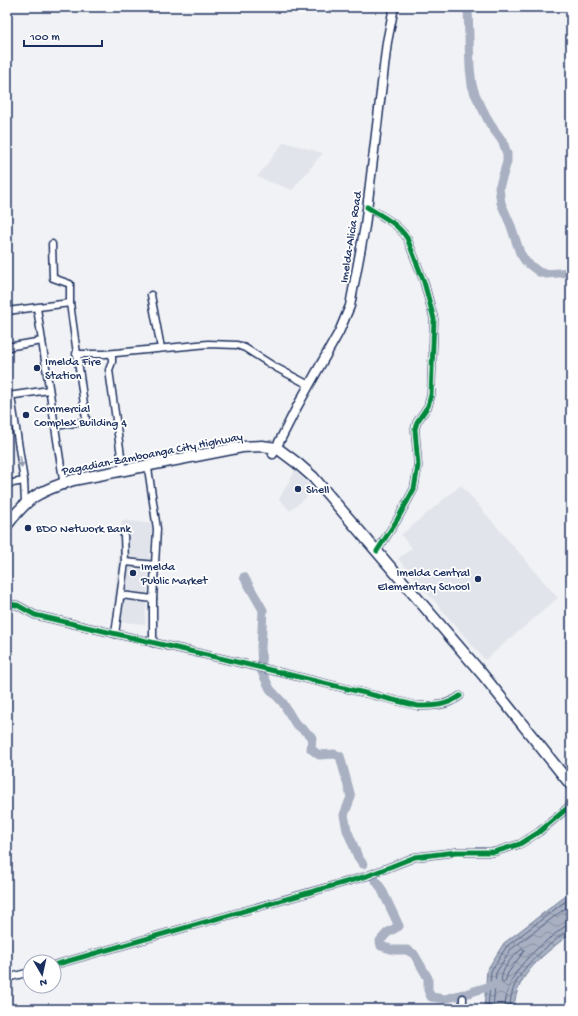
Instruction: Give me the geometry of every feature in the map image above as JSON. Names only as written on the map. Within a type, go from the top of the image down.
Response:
[{"type":"highway","name":"Pagadian-Zamboanga City Highway","points":[[7,530],[34,503],[64,485],[81,478],[242,447],[262,446],[275,451],[290,458],[313,477],[483,675],[571,786]]},
{"type":"highway","name":"Pagadian-Zamboanga City Highway","points":[[7,525],[25,503],[49,488],[148,468],[245,451],[275,451]]},
{"type":"main road","name":"Imelda-Alicia Road","points":[[275,451],[309,385],[339,332],[350,306],[367,207],[387,42],[394,7]]},
{"type":"street","points":[[367,207],[394,224],[407,238],[432,309],[435,326],[431,396],[428,406],[417,422],[415,429],[418,466],[414,489],[398,520],[377,551]]},
{"type":"street","points":[[52,244],[53,278],[70,284],[70,303],[76,354],[86,419],[83,422],[55,426]]},
{"type":"street","points":[[151,295],[161,348]]},
{"type":"street","points":[[7,312],[70,303]]},
{"type":"street","points":[[37,308],[64,485]]},
{"type":"street","points":[[7,347],[42,341]]},
{"type":"street","points":[[76,354],[110,354],[208,344],[237,345],[245,348],[275,367],[309,385]]},
{"type":"street","points":[[110,354],[112,362],[109,370],[123,470]]},
{"type":"street","points":[[25,503],[24,481],[9,396],[50,390]]},
{"type":"street","points":[[148,468],[157,529],[153,599],[153,643]]},
{"type":"street","points":[[7,484],[24,481]]},
{"type":"street","points":[[115,634],[125,562],[124,535]]},
{"type":"street","points":[[125,562],[156,565]]},
{"type":"street","points":[[121,595],[153,599]]},
{"type":"street","points":[[7,604],[17,606],[35,615],[418,706],[437,706],[452,702],[460,696]]},
{"type":"street","points":[[62,963],[367,876],[415,857],[456,852],[494,852],[520,844],[539,832],[571,805]]},
{"type":"street","points":[[7,978],[22,974]]},
{"type":"street","points":[[463,1009],[464,998]]},
{"type":"street","points":[[278,1009],[294,1009]]},
{"type":"shaded area","points":[[284,142],[323,153],[292,190],[257,177]]},
{"type":"shaded area","points":[[295,471],[313,489],[308,493],[309,495],[290,511],[279,499]]},
{"type":"shaded area","name":"Imelda Central Elementary School","points":[[461,485],[558,598],[485,660],[398,559],[412,548],[401,535]]},
{"type":"shaded area","name":"Imelda Public Market","points":[[122,520],[152,524],[145,624],[112,621]]},
{"type":"water","points":[[571,892],[571,933],[542,957],[526,975],[520,985],[514,1009],[484,1009],[487,970],[504,943]]},
{"type":"waterway","points":[[468,7],[472,85],[490,124],[503,142],[507,154],[507,162],[499,188],[501,203],[520,253],[526,262],[539,272],[546,274],[571,272]]},
{"type":"waterway","points":[[244,577],[263,610],[261,648],[262,672],[270,689],[283,703],[295,723],[312,737],[311,749],[319,755],[334,754],[340,756],[351,797],[344,815],[347,830],[358,857],[363,864]]},
{"type":"waterway","points":[[374,878],[381,888],[399,926],[387,933],[380,941],[381,946],[394,950],[407,950],[414,954],[428,978],[428,990],[431,997],[445,999],[463,994]]},
{"type":"waterway","points":[[468,993],[497,984]]},
{"type":"cycle path","points":[[367,207],[394,224],[407,238],[424,282],[434,319],[431,395],[428,406],[417,422],[415,429],[418,466],[414,489],[397,520],[377,551]]},
{"type":"cycle path","points":[[7,604],[17,605],[35,615],[418,706],[445,704],[460,696]]},
{"type":"cycle path","points":[[62,963],[367,876],[415,857],[456,852],[494,852],[520,844],[539,832],[571,805]]},
{"type":"place","name":"Imelda Fire Station","points":[[37,368]]},
{"type":"place","name":"Commercial Complex Building 4","points":[[26,415]]},
{"type":"place","name":"Shell","points":[[298,489]]},
{"type":"place","name":"BDO Network Bank","points":[[28,528]]},
{"type":"place","name":"Imelda Public Market","points":[[133,573]]},
{"type":"place","name":"Imelda Central Elementary School","points":[[478,579]]}]
